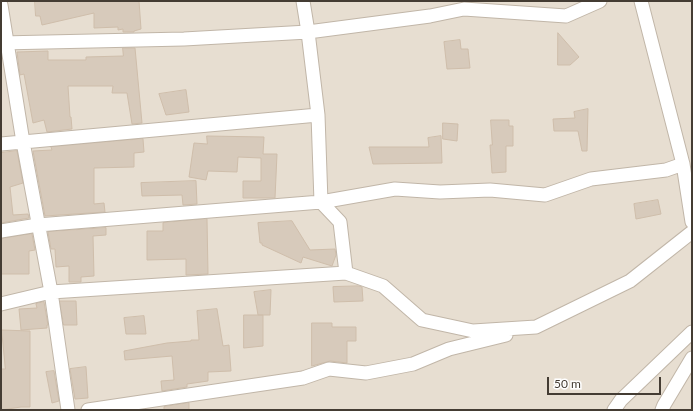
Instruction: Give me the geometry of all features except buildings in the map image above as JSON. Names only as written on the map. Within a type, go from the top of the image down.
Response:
[{"type":"street","points":[[303,1],[318,115],[321,202],[340,222],[346,273]]},
{"type":"street","points":[[4,43],[184,39],[308,32],[430,16],[464,9],[566,16],[600,1]]},
{"type":"street","points":[[640,1],[683,164],[692,222]]},
{"type":"street","points":[[1,6],[4,43],[51,292],[68,410]]},
{"type":"street","points":[[1,144],[318,115]]},
{"type":"street","points":[[1,231],[38,225],[321,202],[395,189],[440,192],[490,190],[545,195],[591,179],[666,170],[683,164]]},
{"type":"street","points":[[88,410],[303,378],[329,368],[366,373],[413,364],[449,349],[536,327],[630,281],[692,232]]},
{"type":"street","points":[[1,304],[51,292],[346,273],[383,286],[422,320],[473,331],[536,327]]},
{"type":"street","points":[[614,410],[621,400],[692,332]]},
{"type":"street","points":[[662,410],[692,358]]},
{"type":"shaded area","points":[[1,1],[692,1],[692,410],[1,410]]}]
